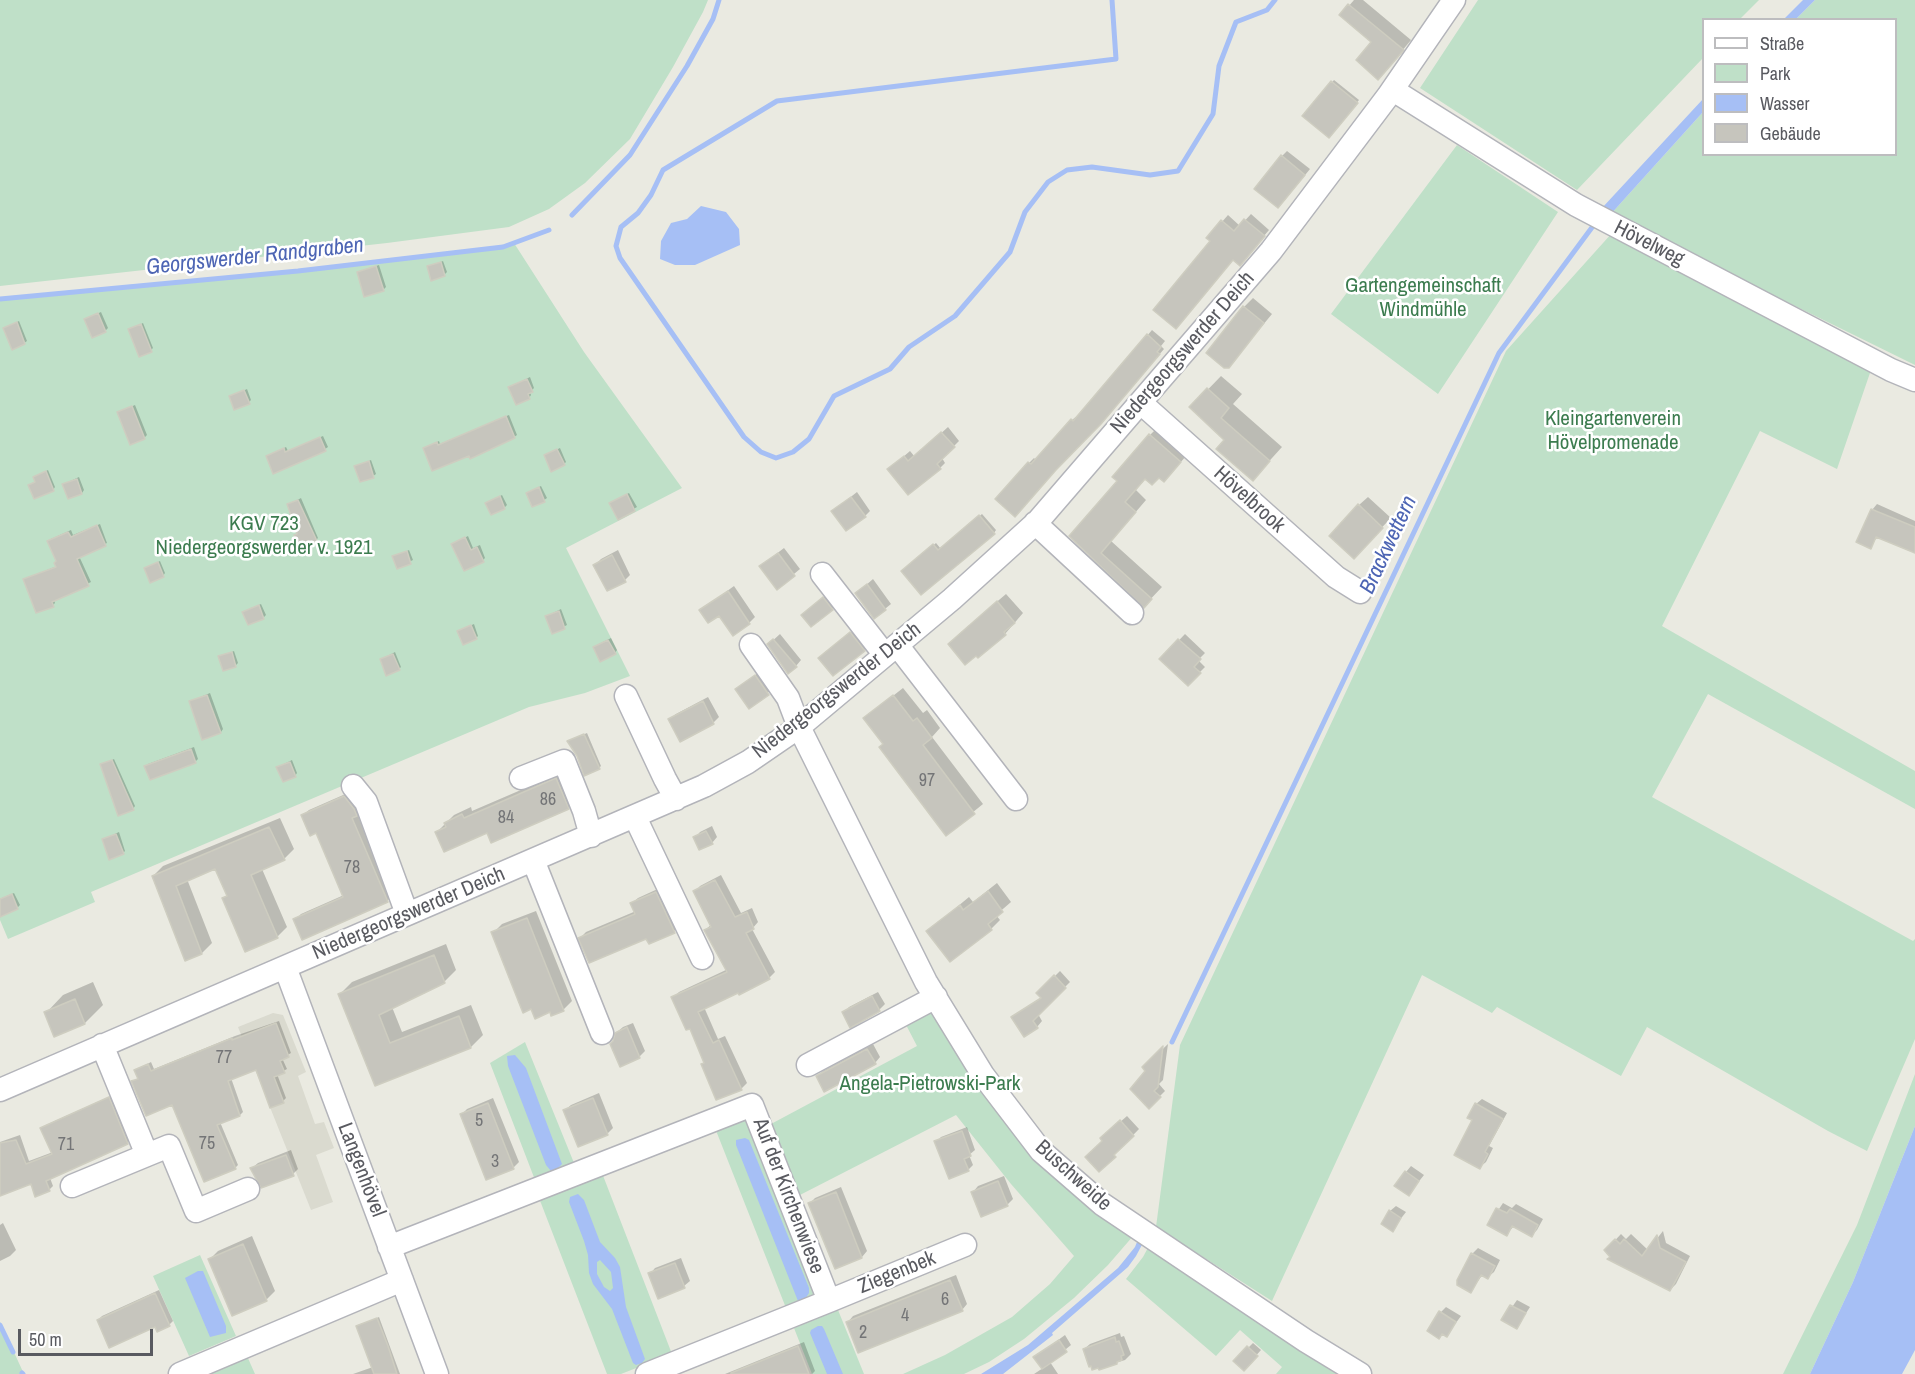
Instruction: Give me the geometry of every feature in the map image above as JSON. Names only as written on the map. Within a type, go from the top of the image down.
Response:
[{"type":"street","name":"Niedergeorgswerder Deich","points":[[0,1090],[676,799],[748,762],[799,727],[978,576],[1035,523],[1272,251],[1393,90],[1454,0]]},
{"type":"street","name":"Hövelweg","points":[[1393,90],[1593,214],[1891,370],[1915,380]]},
{"type":"street","name":"Hövelbrook","points":[[1141,403],[1336,577],[1360,592]]},
{"type":"street","points":[[1035,523],[1132,613]]},
{"type":"street","points":[[822,574],[891,650],[1016,799]]},
{"type":"street","name":"Buschweide","points":[[751,645],[788,698],[799,727],[936,997],[984,1075],[1041,1151],[1109,1209],[1305,1341],[1360,1374]]},
{"type":"street","points":[[626,696],[676,799]]},
{"type":"street","points":[[521,778],[564,761],[584,811],[591,836]]},
{"type":"street","points":[[353,786],[366,802],[407,914]]},
{"type":"street","points":[[635,817],[702,958]]},
{"type":"street","points":[[534,860],[602,1033]]},
{"type":"street","name":"Langenhövel","points":[[285,966],[437,1374]]},
{"type":"street","points":[[808,1065],[936,997]]},
{"type":"street","points":[[102,1045],[147,1155]]},
{"type":"street","name":"Auf der Kirchenwiese","points":[[389,1246],[752,1105],[829,1301],[647,1374]]},
{"type":"street","points":[[72,1186],[169,1146],[196,1210],[248,1188]]},
{"type":"street","name":"Ziegenbek","points":[[829,1301],[966,1245]]},
{"type":"street","points":[[180,1374],[402,1280]]},
{"type":"shaded area","points":[[273,1013],[283,1015],[306,1072],[298,1076],[315,1124],[324,1122],[334,1148],[316,1155],[333,1202],[311,1210],[238,1027]]},
{"type":"green space","points":[[0,0],[708,0],[673,67],[630,139],[585,183],[549,209],[509,227],[387,243],[0,286]]},
{"type":"green space","points":[[1478,0],[1759,0],[1741,18],[1702,18],[1702,59],[1577,190],[1420,88]]},
{"type":"green space","points":[[1815,0],[1915,0],[1915,365],[1610,215],[1702,113],[1702,156],[1897,156],[1897,18],[1797,18]]},
{"type":"green space","name":"Gartengemeinschaft Windmühle","points":[[1457,145],[1558,212],[1438,394],[1331,314]]},
{"type":"green space","name":"Kleingartenverein Hövelpromenade","points":[[1612,233],[1871,370],[1837,469],[1760,431],[1662,626],[1915,771],[1915,809],[1708,694],[1652,797],[1913,941],[1915,939],[1915,1039],[1867,1151],[1647,1027],[1621,1076],[1497,1007],[1492,1013],[1422,975],[1272,1301],[1156,1227],[1180,1045],[1506,351]]},
{"type":"green space","name":"KGV 723 Niedergeorgswerder v. 1921","points":[[514,243],[584,352],[682,488],[566,548],[630,676],[585,693],[529,707],[91,892],[95,902],[8,939],[0,920],[0,299],[298,271],[503,247]]},
{"type":"green space","name":"Angela-Pietrowski-Park","points":[[934,1007],[964,1059],[1134,1235],[1108,1265],[1074,1298],[1024,1339],[989,1362],[964,1374],[903,1374],[945,1355],[1012,1317],[1050,1284],[1074,1256],[1011,1184],[956,1115],[798,1196],[771,1124],[917,1046],[904,1021]]},
{"type":"green space","points":[[525,1042],[574,1163],[535,1180],[490,1063]]},
{"type":"green space","points":[[1915,1074],[1915,1126],[1853,1282],[1810,1374],[1783,1374],[1857,1225]]},
{"type":"green space","points":[[747,1116],[818,1294],[786,1308],[715,1128]]},
{"type":"green space","points":[[602,1173],[672,1354],[621,1374],[607,1374],[539,1198]]},
{"type":"green space","points":[[1150,1244],[1348,1374],[1276,1374],[1282,1367],[1240,1330],[1216,1356],[1126,1279]]},
{"type":"green space","points":[[200,1255],[236,1336],[189,1356],[153,1276]]},
{"type":"green space","points":[[838,1310],[864,1374],[812,1374],[794,1328]]},
{"type":"green space","points":[[0,1322],[24,1374],[0,1374]]},
{"type":"green space","points":[[247,1356],[255,1374],[206,1374]]},
{"type":"water","points":[[1803,0],[1815,0],[1797,18],[1785,18]]},
{"type":"water","points":[[1702,100],[1702,113],[1610,215],[1602,208]]},
{"type":"water","points":[[701,206],[726,212],[739,229],[740,245],[695,265],[675,265],[660,259],[661,241],[671,223],[687,219]]},
{"type":"water","points":[[515,1055],[526,1068],[562,1164],[556,1170],[551,1171],[546,1165],[508,1066],[507,1056]]},
{"type":"water","points":[[1915,1126],[1915,1350],[1902,1374],[1810,1374],[1853,1282]]},
{"type":"water","points":[[745,1138],[749,1140],[809,1288],[805,1299],[798,1301],[736,1145],[736,1140]]},
{"type":"water","points":[[578,1194],[584,1200],[600,1242],[620,1267],[626,1307],[645,1359],[642,1363],[636,1365],[633,1363],[612,1309],[593,1284],[589,1273],[588,1255],[569,1202],[570,1197]],"holes":[[[600,1260],[611,1272],[613,1288],[610,1291],[604,1287],[597,1274],[597,1262]]]},
{"type":"water","points":[[1139,1237],[1144,1241],[1128,1267],[1052,1333],[1053,1335],[1003,1374],[981,1374],[1028,1345],[1118,1268],[1135,1247]]},
{"type":"water","points":[[198,1271],[203,1271],[226,1326],[226,1333],[210,1337],[185,1278]]},
{"type":"water","points":[[818,1326],[824,1329],[843,1374],[827,1374],[810,1333]]},
{"type":"building","points":[[1348,4],[1404,50],[1378,80],[1356,60],[1371,42],[1339,15]]},
{"type":"building","points":[[1331,81],[1358,103],[1329,138],[1302,116]]},
{"type":"building","points":[[1281,155],[1305,175],[1278,208],[1254,189]]},
{"type":"building","points":[[1244,219],[1265,236],[1240,266],[1233,260],[1176,329],[1153,310],[1210,241],[1206,238],[1221,220],[1234,231]]},
{"type":"building","points":[[441,262],[445,276],[431,281],[427,266]]},
{"type":"building","points":[[376,266],[384,291],[364,297],[357,272]]},
{"type":"building","points":[[1243,306],[1264,323],[1229,368],[1224,368],[1206,353]]},
{"type":"building","points":[[98,313],[106,332],[92,338],[84,319]]},
{"type":"building","points":[[17,322],[25,344],[12,350],[3,328]]},
{"type":"building","points":[[141,324],[152,352],[139,357],[128,329]]},
{"type":"building","points":[[1147,334],[1161,347],[1157,352],[1160,354],[1101,424],[1056,470],[1015,517],[995,499],[1028,462],[1031,464],[1071,419],[1073,421]]},
{"type":"building","points":[[527,379],[533,392],[528,394],[530,399],[516,405],[508,387]]},
{"type":"building","points":[[1207,388],[1229,408],[1221,418],[1270,461],[1253,481],[1216,449],[1224,440],[1189,407]]},
{"type":"building","points":[[244,390],[250,404],[234,410],[229,396]]},
{"type":"building","points":[[132,406],[145,439],[130,445],[117,412]]},
{"type":"building","points":[[506,416],[515,438],[470,459],[469,456],[432,471],[423,448],[437,442],[438,445]]},
{"type":"building","points":[[941,432],[955,447],[937,464],[941,469],[908,495],[887,469],[904,456],[908,461]]},
{"type":"building","points":[[1149,434],[1181,462],[1164,482],[1159,478],[1152,485],[1145,479],[1125,502],[1136,512],[1101,553],[1152,599],[1144,608],[1069,536],[1117,481],[1112,477]]},
{"type":"building","points":[[320,437],[326,451],[273,474],[266,456],[284,448],[285,452]]},
{"type":"building","points":[[557,449],[565,465],[551,472],[544,455]]},
{"type":"building","points":[[369,461],[374,478],[360,482],[354,466]]},
{"type":"building","points":[[46,471],[54,491],[34,499],[28,485],[35,482],[33,477]]},
{"type":"building","points":[[77,479],[82,494],[68,499],[62,484]]},
{"type":"building","points":[[539,487],[545,502],[532,507],[526,493]]},
{"type":"building","points":[[627,494],[635,511],[618,520],[609,503]]},
{"type":"building","points":[[500,496],[505,509],[491,515],[485,503]]},
{"type":"building","points":[[851,497],[866,517],[846,531],[831,511]]},
{"type":"building","points":[[298,500],[317,541],[299,548],[287,504]]},
{"type":"building","points":[[1358,504],[1383,528],[1354,559],[1329,536]]},
{"type":"building","points":[[1871,509],[1915,527],[1915,553],[1876,537],[1871,549],[1856,542]]},
{"type":"building","points":[[979,515],[995,534],[921,595],[901,571],[933,544],[938,550]]},
{"type":"building","points":[[97,525],[106,546],[77,559],[89,586],[52,602],[54,607],[36,613],[23,579],[56,567],[54,563],[56,561],[47,541],[68,532],[71,537]]},
{"type":"building","points":[[465,537],[471,550],[477,547],[484,562],[464,571],[451,544]]},
{"type":"building","points":[[407,551],[411,564],[397,569],[392,556]]},
{"type":"building","points":[[778,553],[795,576],[777,590],[759,566]]},
{"type":"building","points":[[612,555],[626,582],[607,591],[593,565]]},
{"type":"building","points":[[158,562],[164,577],[150,583],[144,568]]},
{"type":"building","points":[[867,584],[886,610],[874,619],[855,593]]},
{"type":"building","points":[[728,591],[750,624],[733,636],[719,616],[708,623],[699,610]]},
{"type":"building","points":[[823,597],[833,610],[811,627],[801,615]]},
{"type":"building","points":[[997,601],[1015,623],[1004,632],[1006,635],[978,658],[976,656],[965,665],[948,644]]},
{"type":"building","points":[[259,605],[264,619],[248,625],[242,612]]},
{"type":"building","points":[[559,611],[565,629],[552,634],[545,616]]},
{"type":"building","points":[[471,625],[477,639],[463,645],[457,631]]},
{"type":"building","points":[[850,632],[865,651],[833,676],[818,658]]},
{"type":"building","points":[[773,639],[797,667],[788,674],[767,644]]},
{"type":"building","points":[[1178,639],[1201,659],[1194,667],[1201,673],[1188,686],[1159,659]]},
{"type":"building","points":[[608,640],[616,654],[600,662],[593,647]]},
{"type":"building","points":[[232,652],[236,667],[223,671],[218,656]]},
{"type":"building","points":[[393,654],[400,670],[386,676],[380,659]]},
{"type":"building","points":[[755,675],[769,695],[749,709],[735,689]]},
{"type":"building","points":[[207,695],[221,733],[202,740],[189,701]]},
{"type":"building","points":[[893,695],[913,721],[917,718],[932,738],[923,745],[975,814],[946,836],[879,747],[883,744],[863,718]]},
{"type":"building","points":[[703,701],[714,724],[680,742],[668,719]]},
{"type":"building","points":[[584,734],[600,769],[584,776],[577,756],[567,741]]},
{"type":"building","points":[[191,749],[196,763],[150,780],[144,766]]},
{"type":"building","points":[[112,760],[134,810],[118,816],[100,764]]},
{"type":"building","points":[[290,762],[296,777],[283,782],[276,767]]},
{"type":"building","points":[[556,778],[569,809],[491,843],[487,833],[444,852],[435,832],[446,827],[444,823],[462,814],[464,818]]},
{"type":"building","points":[[344,796],[357,816],[352,818],[388,902],[302,940],[293,919],[343,897],[316,833],[310,836],[301,815]]},
{"type":"building","points":[[269,827],[285,860],[251,875],[278,938],[245,952],[222,898],[227,896],[215,869],[176,886],[202,954],[185,961],[152,876]]},
{"type":"building","points":[[706,831],[713,844],[699,850],[693,837]]},
{"type":"building","points":[[116,834],[124,854],[109,860],[102,839]]},
{"type":"building","points":[[715,880],[735,917],[747,912],[754,929],[746,933],[770,979],[698,1012],[713,1043],[719,1040],[742,1090],[716,1100],[690,1029],[686,1030],[671,997],[727,972],[704,930],[711,927],[693,891]]},
{"type":"building","points":[[988,891],[1003,912],[988,924],[992,930],[950,962],[926,931],[960,905],[963,910]]},
{"type":"building","points":[[656,892],[675,933],[649,944],[646,939],[589,963],[578,938],[635,914],[630,903]]},
{"type":"building","points":[[12,894],[18,909],[0,917],[0,899]]},
{"type":"building","points":[[527,918],[564,1011],[551,1016],[550,1012],[535,1019],[531,1009],[523,1013],[491,932]]},
{"type":"building","points":[[434,955],[445,983],[379,1015],[390,1043],[459,1016],[471,1048],[375,1086],[338,994]]},
{"type":"building","points":[[1054,975],[1066,988],[1033,1021],[1038,1028],[1024,1037],[1011,1017],[1041,998],[1036,993]]},
{"type":"building","points":[[872,996],[880,1011],[850,1028],[842,1012]]},
{"type":"building","points":[[75,999],[85,1024],[54,1037],[44,1012]]},
{"type":"building","points":[[276,1023],[289,1057],[280,1061],[285,1073],[274,1077],[284,1103],[270,1108],[256,1070],[228,1081],[240,1116],[217,1125],[236,1169],[204,1182],[172,1105],[146,1116],[131,1081],[138,1079],[134,1070],[148,1064],[151,1071]]},
{"type":"building","points":[[627,1027],[640,1058],[620,1067],[610,1044],[615,1033]]},
{"type":"building","points":[[1163,1046],[1158,1087],[1154,1091],[1161,1097],[1149,1109],[1130,1089],[1145,1071],[1142,1067]]},
{"type":"building","points":[[867,1049],[876,1064],[824,1092],[816,1076]]},
{"type":"building","points":[[109,1097],[128,1144],[46,1181],[50,1191],[35,1197],[31,1184],[0,1196],[0,1143],[16,1140],[26,1164],[52,1154],[40,1128]]},
{"type":"building","points":[[593,1098],[608,1135],[578,1147],[563,1110]]},
{"type":"building","points":[[488,1103],[514,1169],[486,1180],[460,1114]]},
{"type":"building","points":[[1475,1103],[1503,1119],[1485,1152],[1488,1154],[1480,1169],[1454,1155],[1472,1120],[1467,1118]]},
{"type":"building","points":[[1120,1120],[1134,1136],[1099,1172],[1085,1157],[1102,1141],[1100,1138]]},
{"type":"building","points":[[962,1131],[971,1156],[964,1159],[969,1171],[949,1179],[934,1141]]},
{"type":"building","points":[[286,1155],[294,1176],[261,1188],[250,1168]]},
{"type":"building","points":[[1405,1171],[1419,1181],[1409,1196],[1394,1186]]},
{"type":"building","points":[[998,1181],[1008,1206],[981,1217],[971,1192]]},
{"type":"building","points":[[836,1192],[862,1258],[835,1269],[808,1203]]},
{"type":"building","points":[[1496,1208],[1507,1213],[1510,1209],[1538,1225],[1532,1237],[1512,1226],[1507,1236],[1487,1225]]},
{"type":"building","points":[[1389,1210],[1401,1218],[1393,1232],[1381,1224]]},
{"type":"building","points":[[1657,1235],[1660,1248],[1686,1262],[1670,1291],[1607,1259],[1610,1257],[1604,1250],[1615,1239],[1620,1244],[1624,1239],[1642,1256]]},
{"type":"building","points":[[243,1244],[267,1301],[232,1316],[208,1259]]},
{"type":"building","points":[[1471,1253],[1495,1266],[1488,1279],[1481,1275],[1471,1293],[1457,1285],[1457,1280]]},
{"type":"building","points":[[675,1263],[685,1288],[658,1299],[648,1273]]},
{"type":"building","points":[[950,1280],[963,1311],[858,1353],[846,1322]]},
{"type":"building","points":[[155,1293],[170,1326],[157,1332],[155,1327],[109,1348],[97,1320]]},
{"type":"building","points":[[1510,1305],[1526,1313],[1517,1329],[1501,1320]]},
{"type":"building","points":[[1439,1311],[1456,1322],[1447,1337],[1442,1334],[1439,1339],[1427,1331]]},
{"type":"building","points":[[377,1318],[397,1374],[374,1374],[356,1326]]},
{"type":"building","points":[[1115,1337],[1124,1355],[1121,1356],[1122,1360],[1099,1370],[1098,1368],[1092,1370],[1083,1349]]},
{"type":"building","points":[[1059,1340],[1067,1352],[1042,1369],[1033,1357]]},
{"type":"building","points":[[798,1346],[809,1374],[731,1374],[731,1373]]},
{"type":"building","points":[[1247,1346],[1258,1356],[1244,1371],[1233,1361]]},
{"type":"waterway","name":"Georgswerder Randgraben","points":[[572,215],[630,155],[687,66],[713,19],[719,0]]},
{"type":"waterway","points":[[1112,0],[1116,59],[777,101],[663,170],[651,195],[638,213],[621,227],[616,246],[620,258],[744,437],[761,452],[776,458],[793,452],[809,439],[834,396],[890,369],[909,347],[955,316],[1010,252],[1025,212],[1048,182],[1067,170],[1092,167],[1150,175],[1178,171],[1213,114],[1219,66],[1236,22],[1267,10],[1275,0]]},
{"type":"waterway","name":"Brackwettern","points":[[1172,1042],[1499,353],[1596,222]]},
{"type":"waterway","name":"Georgswerder Randgraben","points":[[0,299],[298,271],[503,247],[549,230]]},
{"type":"waterway","points":[[0,1325],[13,1352]]}]
